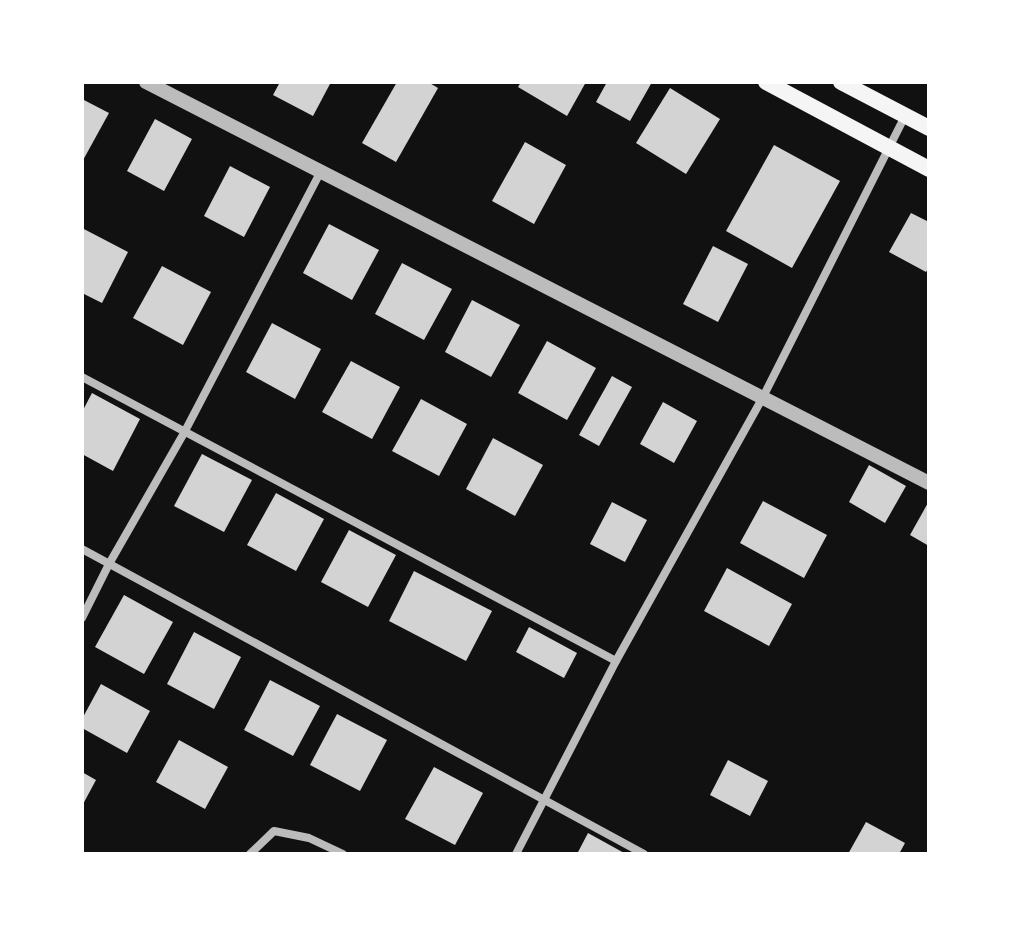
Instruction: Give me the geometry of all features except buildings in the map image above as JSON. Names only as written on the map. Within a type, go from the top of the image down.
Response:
[{"type":"main road","points":[[766,82],[929,169]]},
{"type":"main road","points":[[841,82],[929,128]]},
{"type":"street","points":[[146,82],[929,483]]},
{"type":"street","points":[[516,854],[616,661],[763,397],[905,116]]},
{"type":"street","points":[[82,618],[109,564],[184,433],[321,171]]},
{"type":"street","points":[[82,377],[616,661]]},
{"type":"street","points":[[82,549],[644,854]]},
{"type":"street","points":[[250,854],[274,831],[309,838],[343,854]]}]
